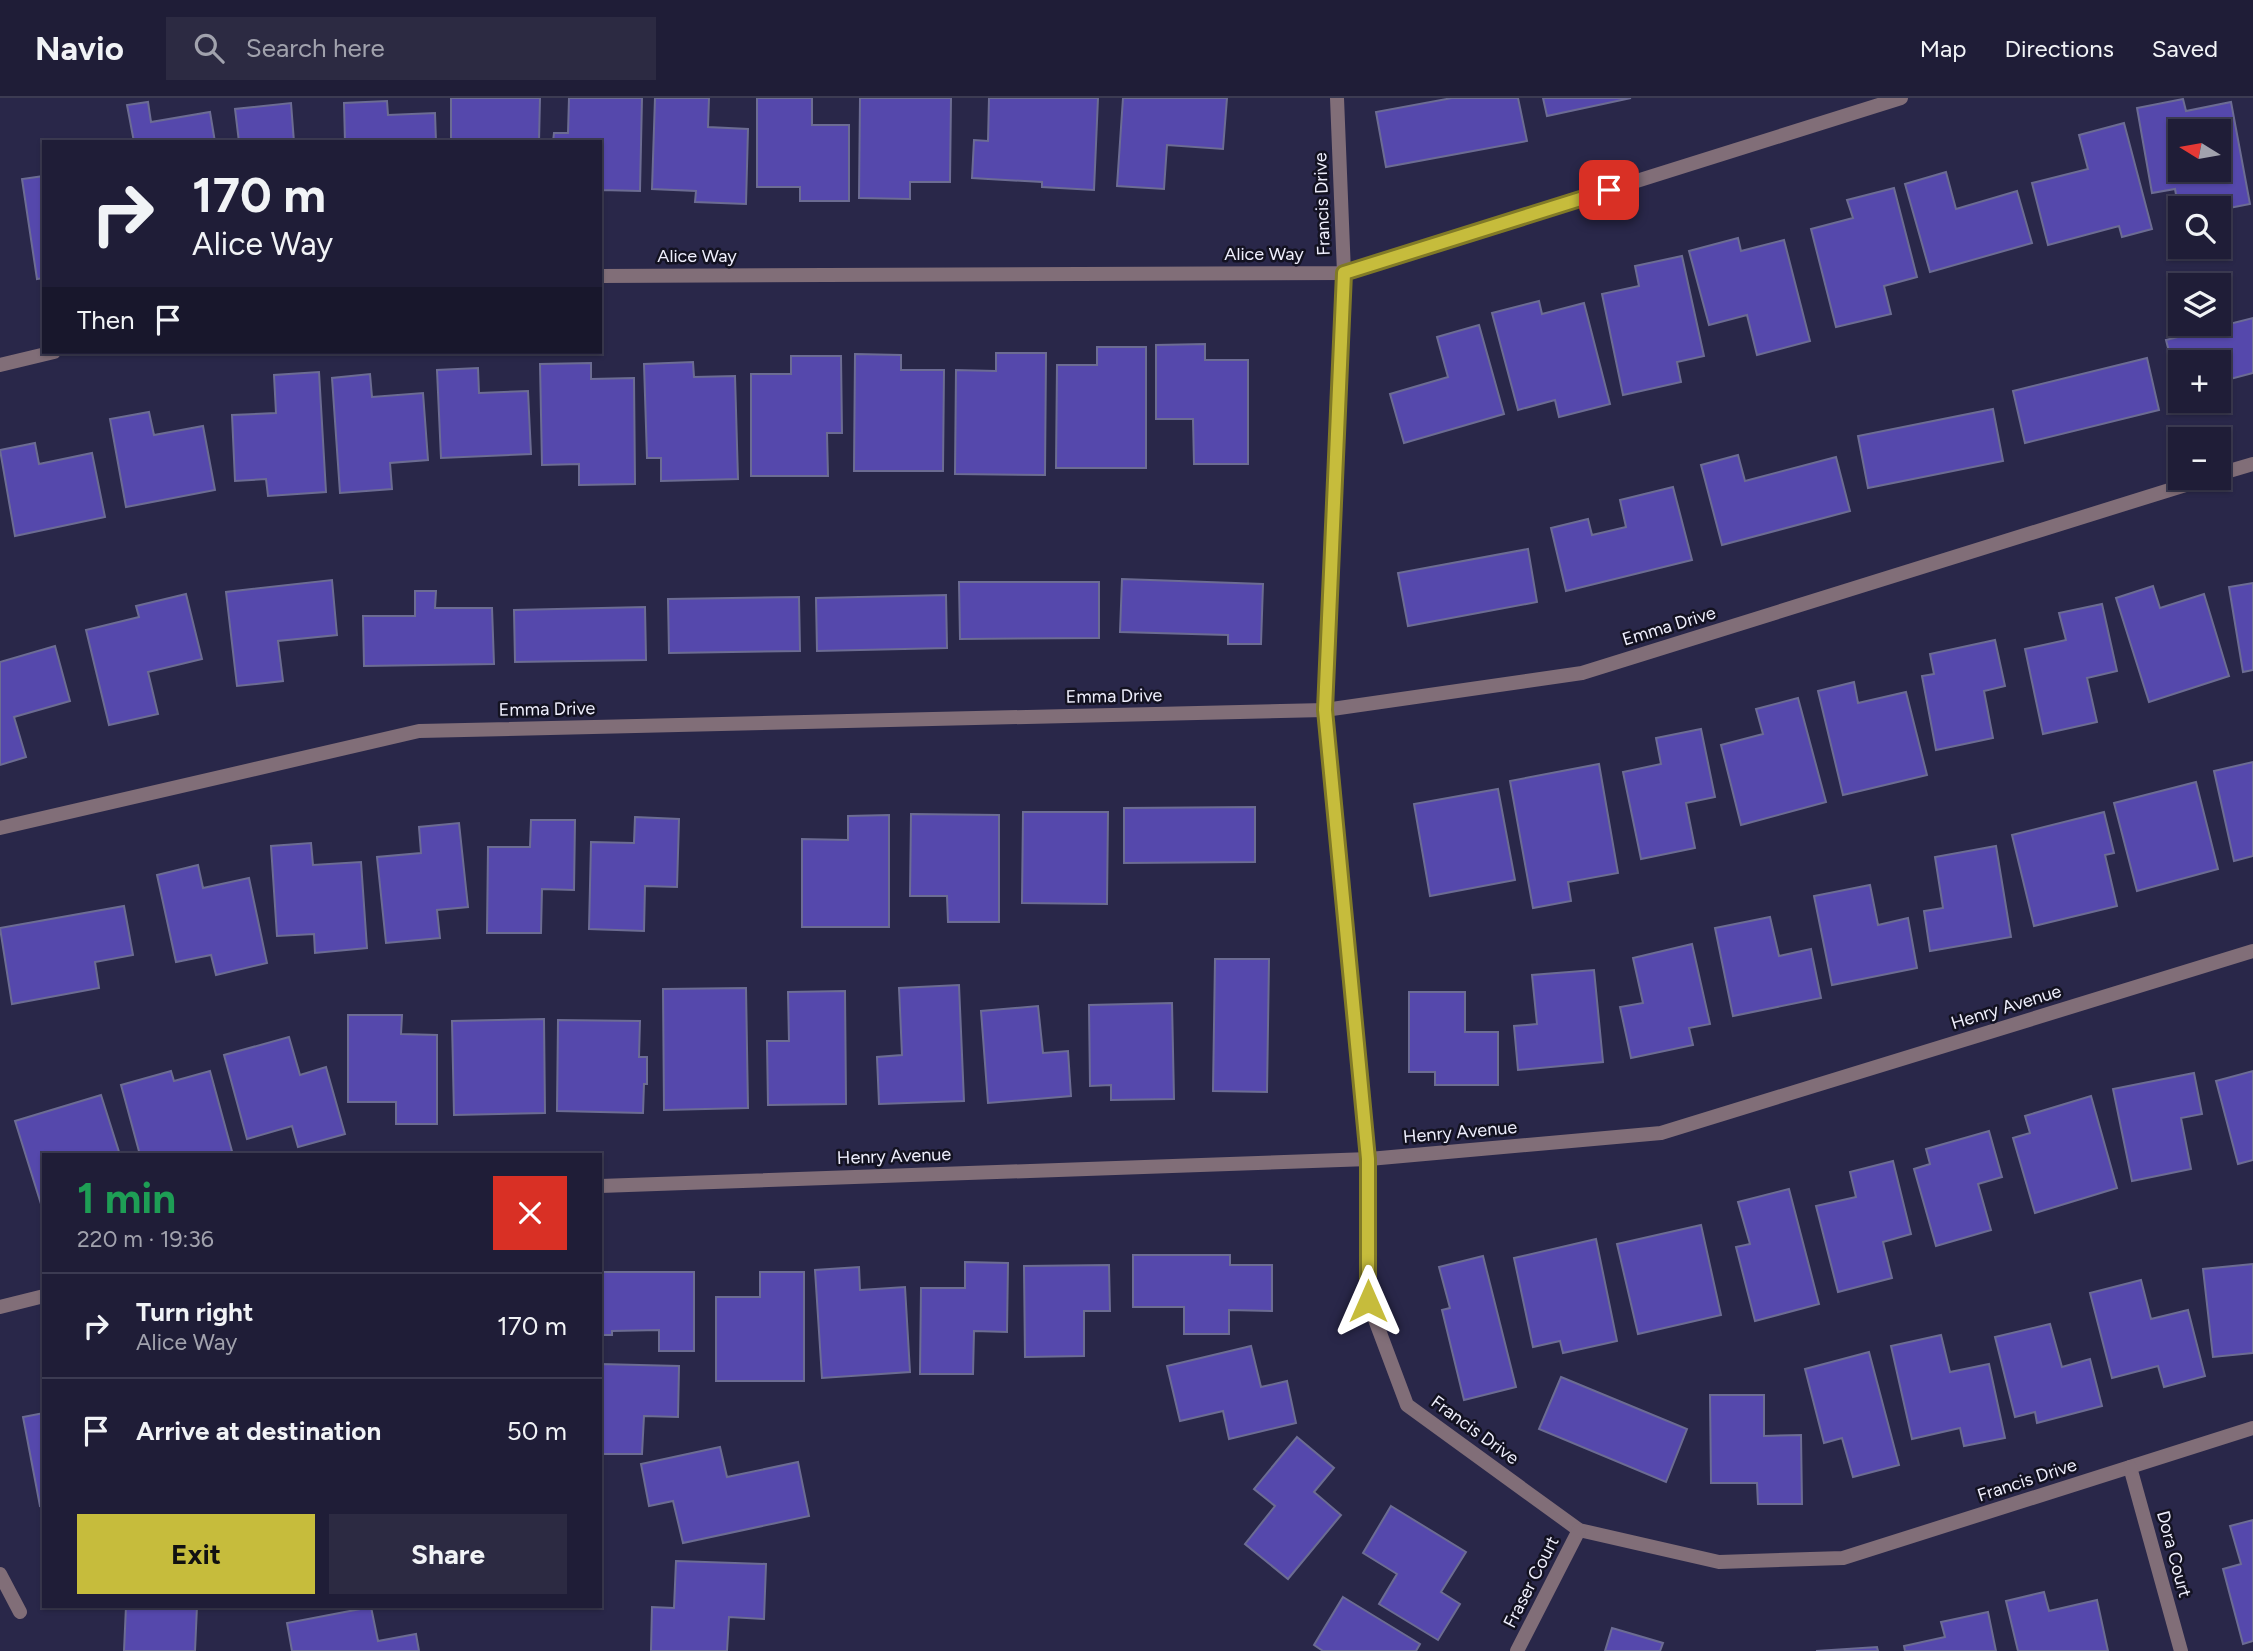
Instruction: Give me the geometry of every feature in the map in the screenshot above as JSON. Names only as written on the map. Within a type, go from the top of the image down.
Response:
[{"type":"street","name":"Francis Drive","points":[[1337,98],[1344,273],[1325,710],[1368,1159],[1368,1301],[1407,1405],[1579,1530],[1719,1562],[1843,1559],[2253,1428]]},
{"type":"street","name":"Alice Way","points":[[602,276],[1344,273],[1900,98]]},
{"type":"street","points":[[0,365],[46,354]]},
{"type":"street","points":[[2231,470],[2253,464]]},
{"type":"street","name":"Emma Drive","points":[[0,828],[419,731],[1325,710],[1582,673],[2169,490]]},
{"type":"street","name":"Henry Avenue","points":[[602,1186],[1368,1159],[1661,1133],[2253,951]]},
{"type":"street","points":[[0,1307],[42,1296]]},
{"type":"street","name":"Dora Court","points":[[2130,1467],[2181,1651]]},
{"type":"street","name":"Fraser Court","points":[[1517,1651],[1579,1530]]},
{"type":"street","points":[[0,1574],[19,1612]]},
{"type":"building","points":[[451,98],[540,98],[539,140],[451,140]]},
{"type":"building","points":[[569,98],[642,98],[640,191],[602,190],[602,140],[553,140],[554,133],[568,133]]},
{"type":"building","points":[[655,98],[709,98],[708,127],[748,129],[746,204],[695,202],[696,191],[652,189]]},
{"type":"building","points":[[757,98],[812,98],[812,125],[849,125],[849,201],[800,201],[800,187],[757,187]]},
{"type":"building","points":[[860,98],[951,98],[950,182],[910,182],[910,199],[859,198]]},
{"type":"building","points":[[989,98],[1098,98],[1094,190],[1042,187],[1042,182],[972,178],[974,140],[988,141]]},
{"type":"building","points":[[1123,98],[1227,98],[1223,149],[1167,145],[1164,189],[1117,186]]},
{"type":"building","points":[[1452,98],[1518,98],[1527,141],[1386,167],[1376,112]]},
{"type":"building","points":[[1543,98],[1631,98],[1547,116]]},
{"type":"building","points":[[2183,99],[2186,111],[2231,102],[2250,204],[2231,208],[2231,196],[2176,196],[2175,189],[2152,193],[2137,108]]},
{"type":"building","points":[[387,101],[388,115],[435,113],[436,140],[345,140],[344,103]]},
{"type":"building","points":[[148,102],[151,122],[210,112],[215,140],[134,140],[127,105]]},
{"type":"building","points":[[291,103],[294,140],[239,140],[235,109]]},
{"type":"building","points":[[2124,123],[2152,229],[2122,237],[2119,226],[2048,245],[2032,183],[2088,169],[2079,135]]},
{"type":"building","points":[[1946,172],[1956,209],[2017,191],[2032,243],[1930,272],[1905,184]]},
{"type":"building","points":[[42,176],[42,278],[37,279],[22,179]]},
{"type":"building","points":[[1894,188],[1917,277],[1884,286],[1891,314],[1836,327],[1811,229],[1853,218],[1847,200]]},
{"type":"building","points":[[1738,238],[1741,251],[1784,240],[1810,341],[1757,355],[1747,315],[1709,325],[1689,251]]},
{"type":"building","points":[[1682,256],[1704,356],[1677,362],[1681,382],[1623,395],[1602,294],[1639,286],[1635,266]]},
{"type":"building","points":[[1539,301],[1542,314],[1584,303],[1610,404],[1559,417],[1555,400],[1518,410],[1492,313]]},
{"type":"building","points":[[2253,318],[2253,373],[2231,379],[2231,350],[2168,350],[2166,340],[2182,336],[2231,336],[2231,324]]},
{"type":"building","points":[[1479,325],[1504,414],[1404,443],[1390,394],[1448,377],[1437,337]]},
{"type":"building","points":[[1205,344],[1205,360],[1248,360],[1248,464],[1194,464],[1193,419],[1156,419],[1156,345]]},
{"type":"building","points":[[1097,347],[1146,347],[1146,468],[1056,468],[1057,365],[1097,365]]},
{"type":"building","points":[[996,353],[1046,353],[1045,475],[955,474],[956,370],[996,371]]},
{"type":"building","points":[[855,354],[901,355],[901,370],[944,370],[943,471],[854,471]]},
{"type":"building","points":[[791,356],[841,356],[842,433],[827,433],[828,476],[751,476],[751,374],[791,374]]},
{"type":"building","points":[[2147,358],[2159,410],[2025,443],[2013,391]]},
{"type":"building","points":[[693,362],[694,377],[735,376],[738,479],[661,481],[661,458],[647,458],[644,364]]},
{"type":"building","points":[[591,363],[591,379],[634,378],[635,484],[579,485],[579,464],[542,465],[540,364]]},
{"type":"building","points":[[478,368],[479,393],[528,391],[531,454],[441,458],[437,370]]},
{"type":"building","points":[[319,372],[326,492],[268,496],[266,479],[235,481],[232,415],[276,413],[274,375]]},
{"type":"building","points":[[370,374],[372,397],[423,393],[428,460],[390,463],[392,489],[340,493],[332,378]]},
{"type":"building","points":[[1993,409],[2003,461],[1868,488],[1858,436]]},
{"type":"building","points":[[149,412],[154,435],[203,426],[215,490],[126,507],[110,419]]},
{"type":"building","points":[[35,443],[39,464],[92,453],[105,517],[15,536],[0,450]]},
{"type":"building","points":[[1738,455],[1745,481],[1836,457],[1850,511],[1722,545],[1701,465]]},
{"type":"building","points":[[1673,487],[1692,560],[1566,591],[1551,528],[1588,519],[1592,535],[1626,527],[1620,500]]},
{"type":"building","points":[[1528,549],[1537,602],[1408,626],[1398,573]]},
{"type":"building","points":[[1122,579],[1263,584],[1261,644],[1228,644],[1228,635],[1120,632]]},
{"type":"building","points":[[332,580],[337,635],[278,641],[283,681],[237,686],[226,592]]},
{"type":"building","points":[[959,582],[1099,582],[1099,638],[960,639]]},
{"type":"building","points":[[2253,583],[2253,670],[2243,672],[2229,587]]},
{"type":"building","points":[[2153,586],[2160,608],[2204,594],[2229,676],[2149,702],[2116,598]]},
{"type":"building","points":[[415,591],[436,591],[435,608],[492,608],[494,664],[364,666],[363,616],[415,616]]},
{"type":"building","points":[[186,594],[202,659],[148,672],[158,714],[109,725],[86,630],[139,617],[136,606]]},
{"type":"building","points":[[946,595],[947,648],[817,651],[816,598]]},
{"type":"building","points":[[799,597],[800,651],[669,653],[668,599]]},
{"type":"building","points":[[2102,604],[2117,671],[2087,678],[2097,722],[2043,734],[2025,649],[2066,640],[2059,613]]},
{"type":"building","points":[[645,607],[646,660],[515,662],[514,610]]},
{"type":"building","points":[[1995,640],[2005,686],[1984,691],[1993,738],[1936,750],[1922,676],[1934,674],[1930,654]]},
{"type":"building","points":[[55,646],[70,701],[14,717],[26,757],[0,765],[0,662]]},
{"type":"building","points":[[1854,682],[1858,703],[1906,692],[1927,775],[1843,795],[1818,691]]},
{"type":"building","points":[[1798,698],[1826,802],[1741,825],[1721,745],[1763,734],[1756,709]]},
{"type":"building","points":[[1701,729],[1715,797],[1686,803],[1695,848],[1641,859],[1623,772],[1661,764],[1656,738]]},
{"type":"building","points":[[2253,762],[2253,856],[2234,861],[2214,771]]},
{"type":"building","points":[[1599,764],[1618,873],[1568,882],[1571,901],[1533,908],[1510,781]]},
{"type":"building","points":[[2196,782],[2218,869],[2137,891],[2114,803]]},
{"type":"building","points":[[1498,789],[1515,880],[1430,896],[1414,804]]},
{"type":"building","points":[[1255,807],[1255,862],[1124,863],[1124,808]]},
{"type":"building","points":[[1023,812],[1108,812],[1107,904],[1022,903]]},
{"type":"building","points":[[2104,812],[2114,853],[2105,855],[2117,906],[2034,926],[2012,835]]},
{"type":"building","points":[[911,814],[999,815],[999,922],[948,922],[947,896],[910,896]]},
{"type":"building","points":[[889,815],[889,927],[802,927],[802,839],[848,840],[848,816]]},
{"type":"building","points":[[635,817],[679,819],[677,887],[645,886],[644,931],[589,929],[591,842],[634,843]]},
{"type":"building","points":[[531,820],[575,820],[574,890],[542,889],[541,933],[487,933],[488,847],[530,847]]},
{"type":"building","points":[[459,823],[468,907],[437,910],[440,938],[386,943],[377,857],[421,853],[419,827]]},
{"type":"building","points":[[311,843],[313,865],[361,862],[367,948],[315,953],[314,934],[277,936],[271,846]]},
{"type":"building","points":[[1996,846],[2011,937],[1930,951],[1924,911],[1943,908],[1935,857]]},
{"type":"building","points":[[198,865],[203,888],[249,878],[267,963],[216,975],[211,955],[176,962],[157,875]]},
{"type":"building","points":[[1870,885],[1878,925],[1908,918],[1917,968],[1832,985],[1814,896]]},
{"type":"building","points":[[124,906],[133,955],[95,962],[99,988],[12,1004],[0,928]]},
{"type":"building","points":[[1770,917],[1779,956],[1811,949],[1821,998],[1733,1016],[1715,928]]},
{"type":"building","points":[[1692,944],[1710,1024],[1689,1028],[1693,1045],[1631,1058],[1620,1007],[1643,1003],[1633,958]]},
{"type":"building","points":[[1215,959],[1269,959],[1267,1092],[1213,1091]]},
{"type":"building","points":[[1594,970],[1603,1062],[1518,1070],[1514,1026],[1537,1024],[1532,975]]},
{"type":"building","points":[[959,985],[964,1101],[879,1104],[877,1057],[902,1055],[899,988]]},
{"type":"building","points":[[746,988],[748,1108],[664,1110],[663,989]]},
{"type":"building","points":[[845,991],[846,1104],[768,1105],[767,1041],[789,1041],[788,992]]},
{"type":"building","points":[[1409,992],[1465,992],[1465,1032],[1498,1032],[1498,1085],[1435,1085],[1435,1072],[1409,1072]]},
{"type":"building","points":[[1172,1003],[1174,1099],[1111,1100],[1111,1085],[1090,1086],[1089,1005]]},
{"type":"building","points":[[1038,1006],[1043,1053],[1068,1051],[1071,1096],[988,1103],[981,1011]]},
{"type":"building","points":[[348,1015],[402,1015],[401,1034],[437,1035],[437,1124],[396,1124],[396,1102],[348,1102]]},
{"type":"building","points":[[544,1019],[545,1113],[454,1115],[452,1021]]},
{"type":"building","points":[[558,1020],[640,1021],[639,1057],[647,1057],[643,1113],[557,1111]]},
{"type":"building","points":[[289,1037],[300,1075],[326,1067],[345,1134],[298,1147],[292,1126],[247,1139],[224,1055]]},
{"type":"building","points":[[171,1071],[174,1081],[210,1071],[232,1153],[139,1153],[121,1085]]},
{"type":"building","points":[[2253,1071],[2253,1160],[2238,1164],[2216,1081]]},
{"type":"building","points":[[2194,1073],[2202,1114],[2181,1118],[2191,1169],[2132,1181],[2113,1089]]},
{"type":"building","points":[[101,1095],[119,1153],[42,1153],[41,1204],[15,1121]]},
{"type":"building","points":[[2091,1096],[2117,1188],[2035,1213],[2013,1138],[2030,1133],[2025,1116]]},
{"type":"building","points":[[1989,1131],[2002,1177],[1978,1184],[1991,1230],[1936,1246],[1914,1169],[1930,1164],[1926,1149]]},
{"type":"building","points":[[1893,1161],[1911,1234],[1883,1242],[1892,1278],[1838,1292],[1816,1206],[1856,1197],[1850,1172]]},
{"type":"building","points":[[1789,1189],[1819,1304],[1755,1321],[1736,1247],[1750,1244],[1738,1202]]},
{"type":"building","points":[[1701,1225],[1721,1315],[1638,1334],[1617,1244]]},
{"type":"building","points":[[1596,1239],[1617,1341],[1563,1353],[1560,1341],[1533,1347],[1514,1258]]},
{"type":"building","points":[[1133,1255],[1230,1255],[1230,1265],[1272,1265],[1272,1311],[1229,1310],[1229,1334],[1184,1334],[1184,1307],[1133,1307]]},
{"type":"building","points":[[1483,1256],[1516,1387],[1464,1400],[1442,1310],[1450,1308],[1439,1267]]},
{"type":"building","points":[[965,1262],[1008,1263],[1007,1332],[974,1331],[973,1374],[920,1374],[921,1288],[965,1288]]},
{"type":"building","points":[[2253,1264],[2253,1353],[2213,1357],[2203,1269]]},
{"type":"building","points":[[1109,1265],[1110,1311],[1084,1311],[1084,1356],[1025,1357],[1024,1266]]},
{"type":"building","points":[[859,1267],[860,1290],[905,1287],[910,1372],[822,1378],[815,1270]]},
{"type":"building","points":[[602,1272],[694,1272],[694,1351],[659,1351],[659,1330],[612,1331],[612,1335],[602,1335]]},
{"type":"building","points":[[760,1272],[804,1272],[804,1381],[716,1381],[716,1297],[760,1297]]},
{"type":"building","points":[[2141,1280],[2151,1319],[2188,1310],[2205,1376],[2164,1387],[2158,1366],[2112,1378],[2090,1293]]},
{"type":"building","points":[[2050,1324],[2062,1367],[2090,1359],[2102,1406],[2037,1423],[2035,1412],[2015,1417],[1995,1337]]},
{"type":"building","points":[[1941,1335],[1950,1372],[1989,1364],[2005,1438],[1964,1446],[1960,1428],[1912,1439],[1891,1346]]},
{"type":"building","points":[[1251,1346],[1261,1387],[1287,1381],[1296,1423],[1229,1439],[1223,1411],[1180,1421],[1167,1366]]},
{"type":"building","points":[[1869,1352],[1899,1465],[1853,1477],[1842,1438],[1824,1443],[1805,1369]]},
{"type":"building","points":[[602,1364],[679,1366],[678,1417],[644,1416],[642,1454],[602,1454]]},
{"type":"building","points":[[1561,1377],[1687,1429],[1666,1482],[1539,1429]]},
{"type":"building","points":[[1710,1395],[1764,1395],[1764,1436],[1801,1435],[1802,1504],[1758,1504],[1757,1483],[1711,1483]]},
{"type":"building","points":[[42,1413],[40,1506],[23,1417]]},
{"type":"building","points":[[1297,1437],[1334,1468],[1314,1492],[1341,1515],[1288,1579],[1245,1544],[1275,1506],[1254,1489]]},
{"type":"building","points":[[720,1447],[727,1477],[798,1462],[809,1516],[683,1543],[673,1501],[649,1506],[641,1464]]},
{"type":"building","points":[[1391,1506],[1466,1552],[1441,1592],[1460,1604],[1438,1640],[1379,1604],[1397,1574],[1363,1553]]},
{"type":"building","points":[[2253,1520],[2253,1641],[2243,1644],[2223,1569],[2241,1564],[2230,1526]]},
{"type":"building","points":[[676,1561],[766,1564],[764,1619],[729,1617],[727,1651],[651,1651],[652,1607],[674,1608]]},
{"type":"building","points":[[2044,1592],[2049,1611],[2097,1600],[2108,1651],[2018,1651],[2006,1601]]},
{"type":"building","points":[[1343,1597],[1420,1644],[1416,1651],[1323,1651],[1314,1645]]},
{"type":"building","points":[[126,1608],[197,1608],[195,1651],[124,1651]]},
{"type":"building","points":[[371,1608],[378,1641],[416,1634],[419,1651],[292,1651],[287,1623]]},
{"type":"building","points":[[1988,1612],[1996,1651],[1905,1651],[1904,1646],[1945,1637],[1941,1622]]},
{"type":"building","points":[[1612,1628],[1663,1643],[1660,1651],[1605,1651]]},
{"type":"building","points":[[1877,1647],[1878,1651],[1816,1651]]},
{"type":"route","points":[[1368,1301],[1368,1159],[1325,710],[1344,273],[1609,190]]}]
